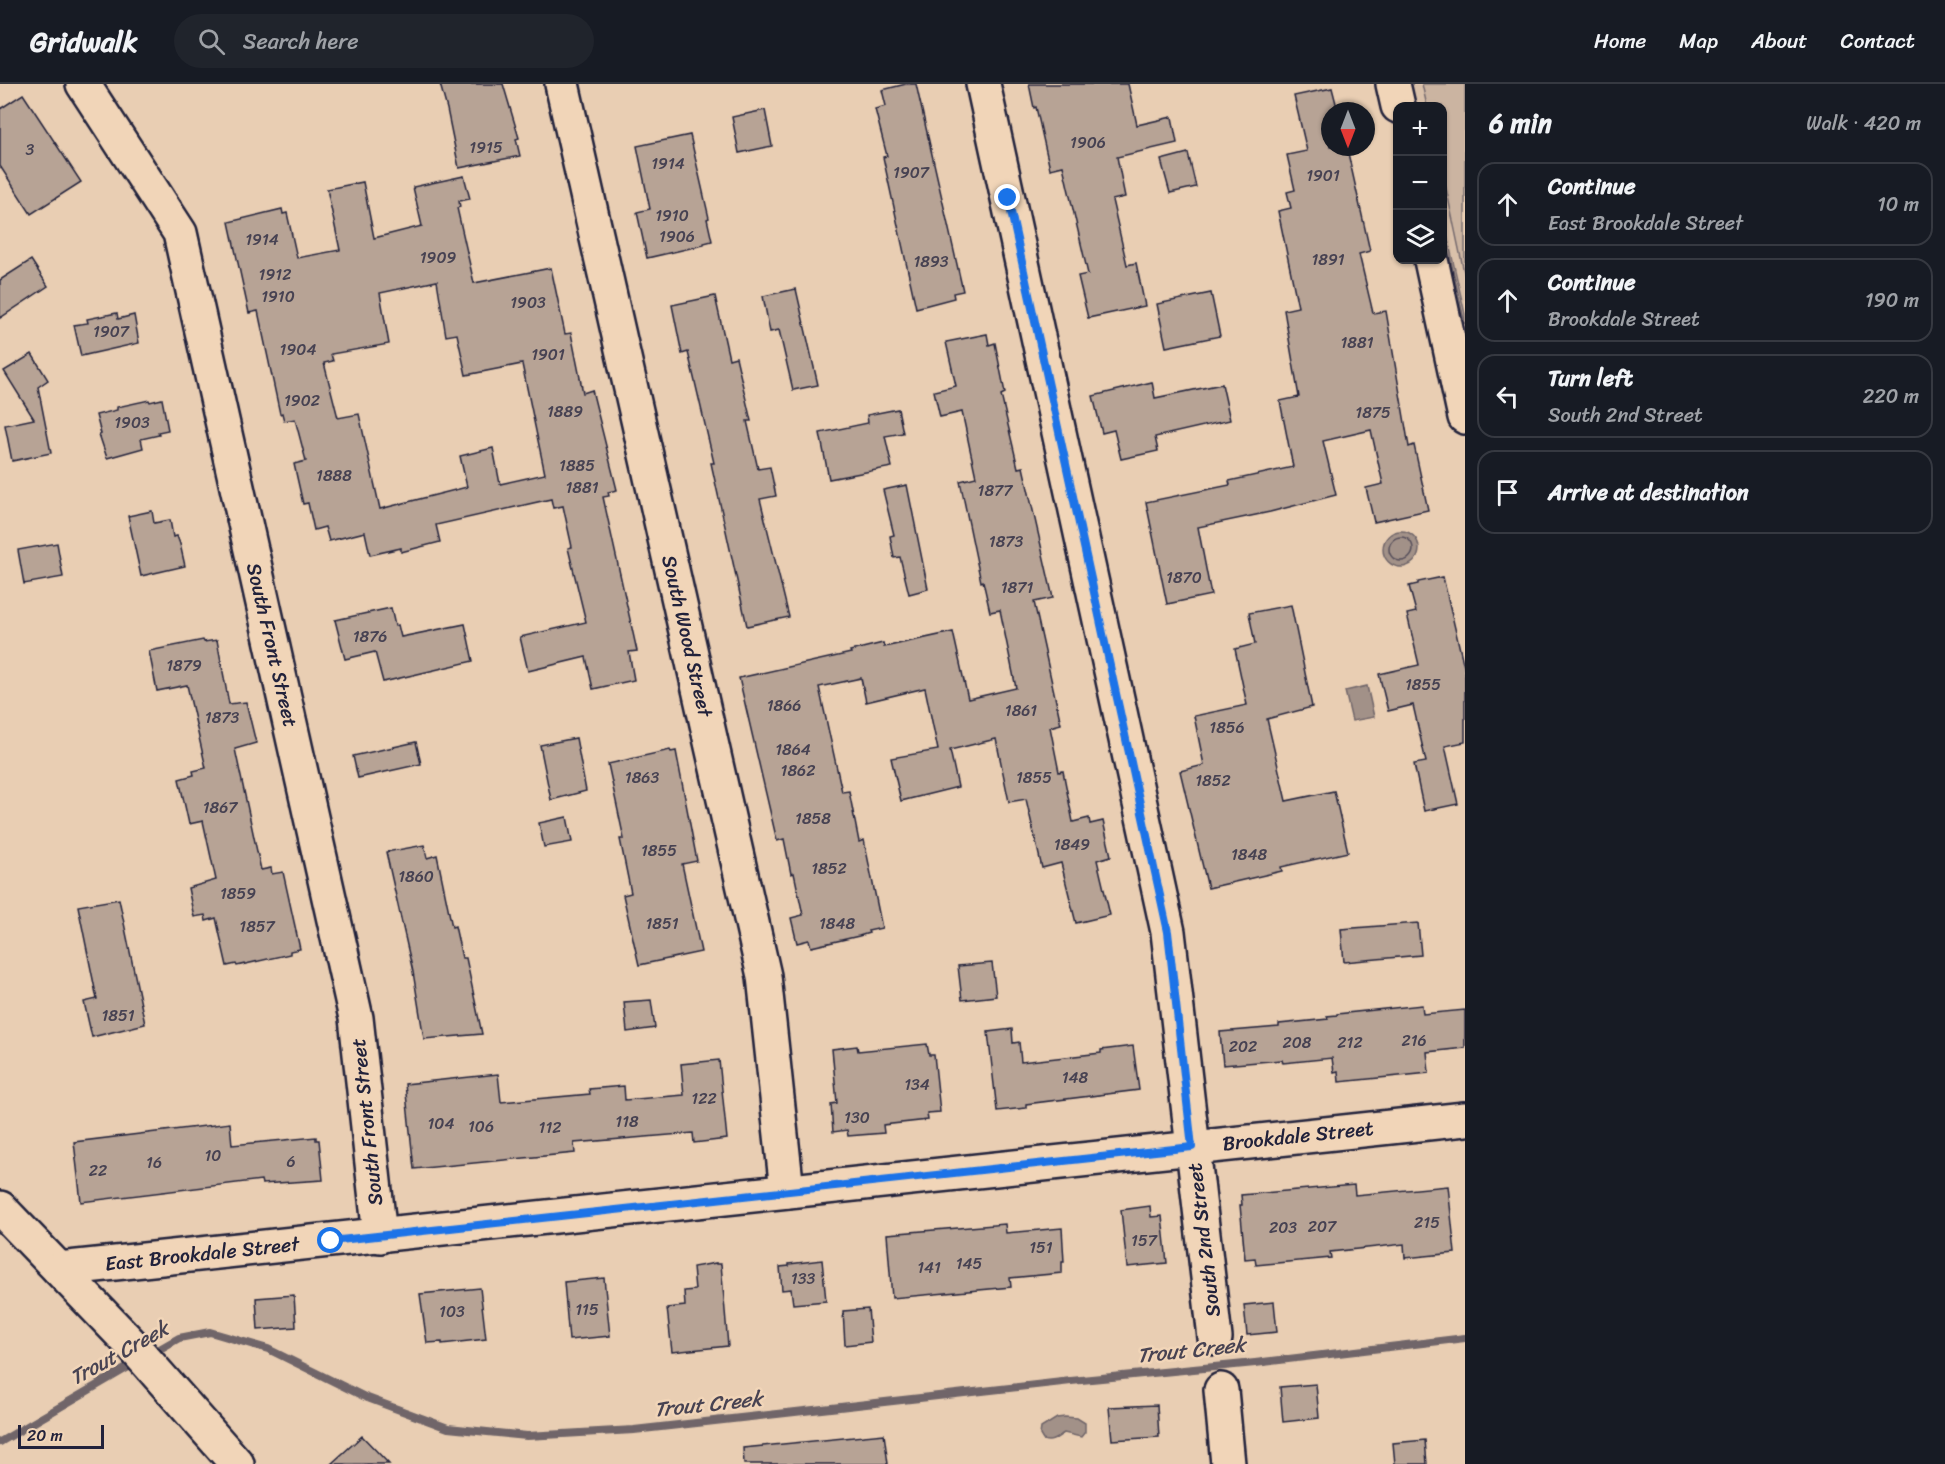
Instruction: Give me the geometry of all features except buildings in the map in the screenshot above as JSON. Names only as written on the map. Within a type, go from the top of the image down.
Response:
[{"type":"street","name":"South Front Street","points":[[82,84],[180,233],[356,1018],[380,1236]]},
{"type":"street","name":"South Wood Street","points":[[562,84],[764,976],[787,1191]]},
{"type":"street","name":"South 2nd Street","points":[[983,84],[1168,932],[1215,1338]]},
{"type":"street","points":[[1394,84],[1397,102]]},
{"type":"street","points":[[1432,264],[1465,417]]},
{"type":"street","name":"Brookdale Street","points":[[380,1236],[1465,1119]]},
{"type":"street","points":[[0,1208],[141,1355],[237,1464]]},
{"type":"street","name":"East Brookdale Street","points":[[60,1269],[380,1236]]},
{"type":"street","points":[[1221,1390],[1228,1464]]},
{"type":"shaded area","points":[[1411,84],[1465,84],[1465,324],[1447,243],[1447,102],[1415,102]]},
{"type":"shaded area","points":[[1422,84],[1465,84],[1465,277],[1447,193],[1447,102],[1426,102]]},
{"type":"shaded area","points":[[1447,235],[1465,314],[1465,324],[1447,243]]},
{"type":"water","points":[[1401,531],[1414,536],[1419,549],[1414,562],[1401,567],[1388,562],[1383,549],[1388,536]]},
{"type":"water","points":[[1367,686],[1374,717],[1352,721],[1345,691]]},
{"type":"water","points":[[1057,1418],[1077,1418],[1085,1423],[1085,1432],[1081,1437],[1064,1433],[1052,1440],[1043,1440],[1040,1435],[1041,1428]]},
{"type":"waterway","name":"Trout Creek","points":[[151,1354],[179,1338],[210,1332],[268,1349],[365,1397],[448,1428],[527,1436],[634,1430],[1465,1338]]},
{"type":"waterway","name":"Trout Creek","points":[[0,1442],[137,1362]]},
{"type":"route","points":[[331,1241],[1192,1147],[1168,932],[1008,198]]}]
